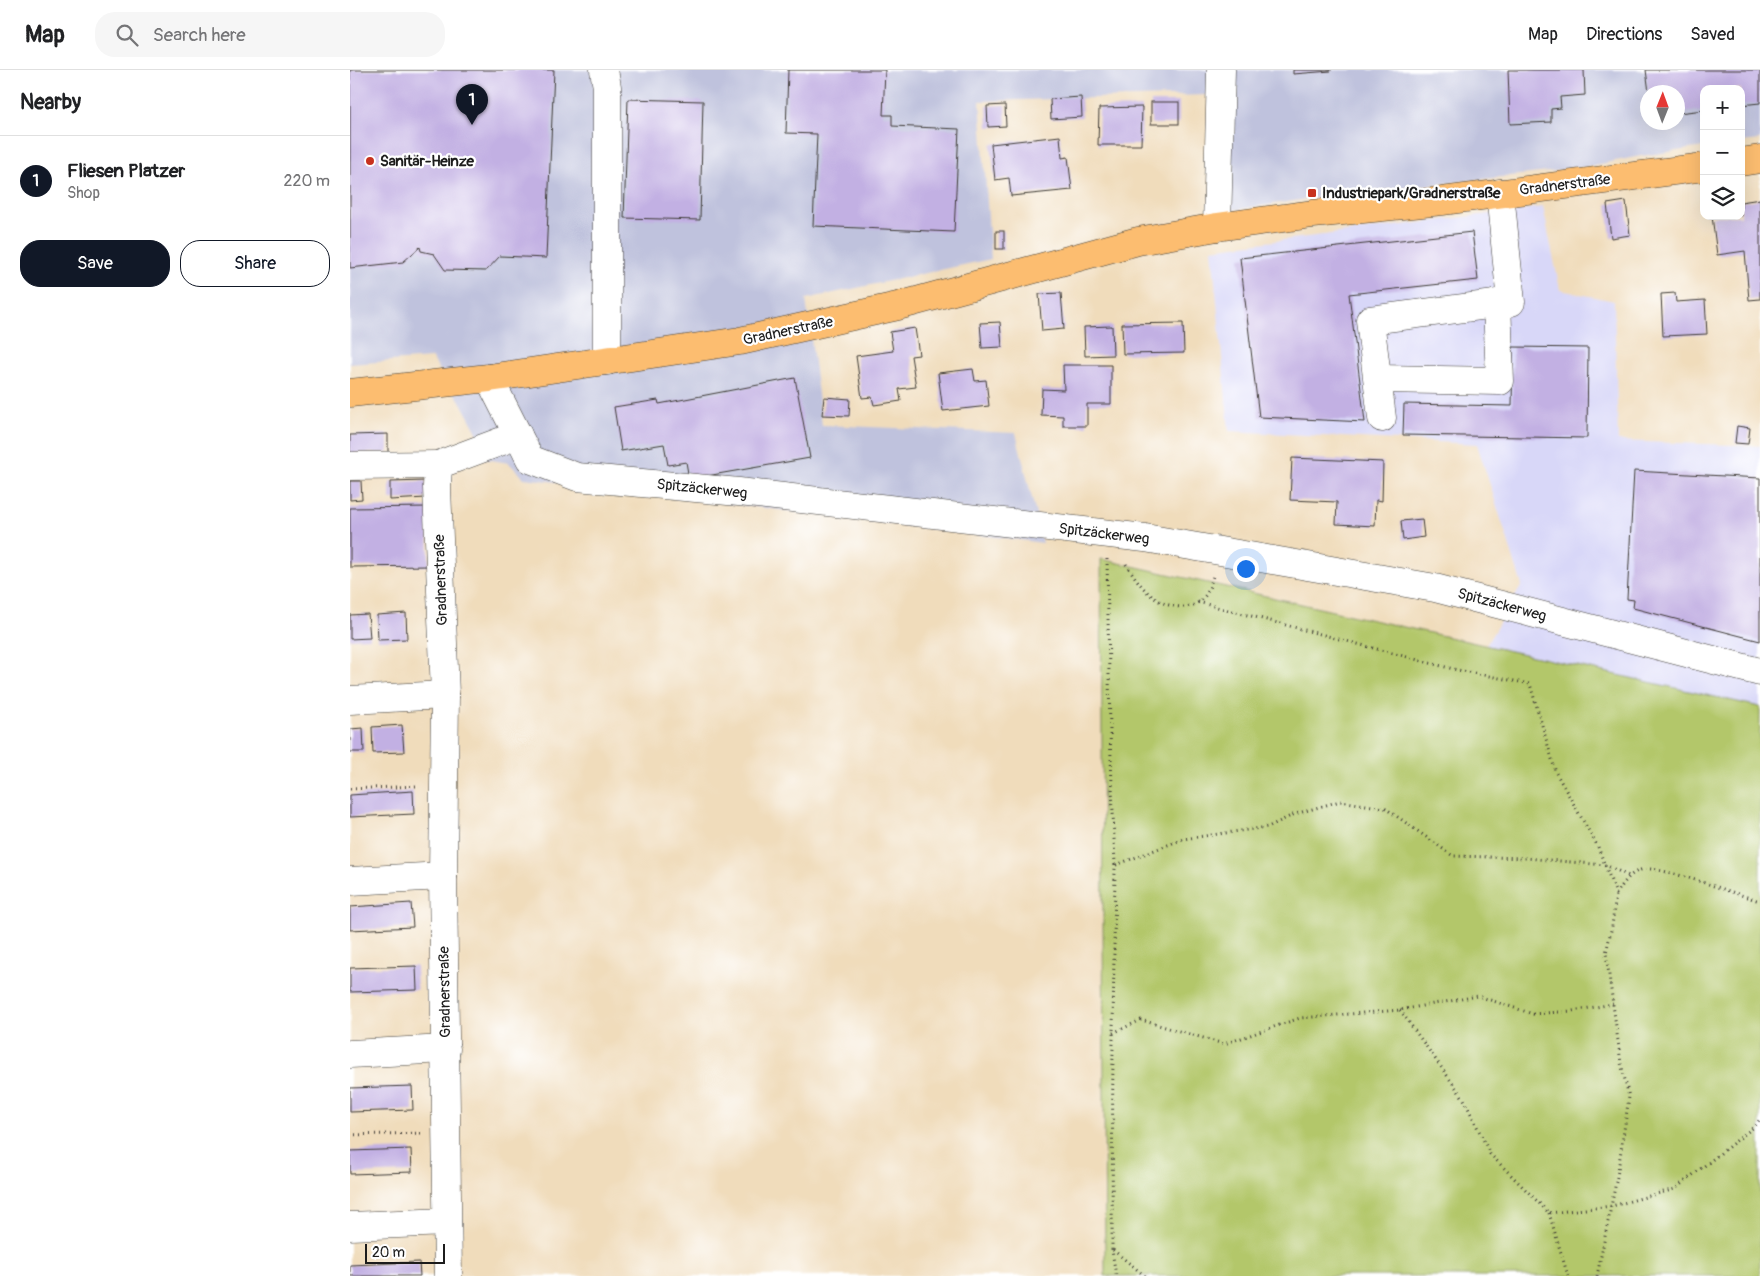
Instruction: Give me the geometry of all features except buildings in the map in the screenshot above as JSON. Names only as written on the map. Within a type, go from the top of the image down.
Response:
[{"type":"main road","points":[[1745,161],[1760,159]]},
{"type":"main road","name":"Gradnerstraße","points":[[350,393],[489,378],[740,342],[898,306],[1138,241],[1217,227],[1700,168]]},
{"type":"street","points":[[604,70],[607,87],[607,361]]},
{"type":"street","points":[[1217,227],[1221,70]]},
{"type":"street","points":[[1382,418],[1370,320],[1511,302],[1500,193]]},
{"type":"street","points":[[1378,379],[1500,381],[1497,303]]},
{"type":"street","name":"Spitzäckerweg","points":[[489,378],[530,459],[577,477],[748,493],[1145,538],[1435,588],[1760,672]]},
{"type":"street","points":[[350,466],[438,465],[518,435]]},
{"type":"street","name":"Gradnerstraße","points":[[438,465],[437,487],[445,695],[443,876],[448,1276]]},
{"type":"street","points":[[350,700],[445,695]]},
{"type":"street","points":[[350,881],[443,876]]},
{"type":"street","name":"Gradnerstraße","points":[[350,1054],[446,1049]]},
{"type":"street","points":[[350,1226],[447,1222]]},
{"type":"path","points":[[1107,534],[1150,597],[1169,606],[1190,607],[1205,597],[1213,575],[1217,550]]},
{"type":"path","points":[[1107,534],[1110,731],[1115,865],[1112,1250],[1116,1276]]},
{"type":"path","points":[[1198,602],[1453,668],[1530,684],[1556,773],[1598,847],[1616,894],[1606,953],[1621,1063],[1629,1097],[1612,1206],[1597,1276]]},
{"type":"path","points":[[350,789],[444,785]]},
{"type":"path","points":[[1115,865],[1183,839],[1268,827],[1295,814],[1340,802],[1385,808],[1453,856],[1526,858],[1605,865],[1629,876]]},
{"type":"path","points":[[1616,894],[1629,876],[1645,869],[1668,872],[1760,902]]},
{"type":"path","points":[[1113,1033],[1141,1020],[1224,1044],[1300,1018],[1400,1010],[1478,996],[1533,1014],[1572,1011],[1613,1004]]},
{"type":"path","points":[[1400,1010],[1464,1099],[1490,1154],[1549,1213],[1568,1276]]},
{"type":"path","points":[[1549,1213],[1612,1206],[1675,1189],[1755,1126],[1760,1119]]},
{"type":"path","points":[[350,1135],[446,1132]]},
{"type":"path","points":[[1112,1250],[1146,1276]]},
{"type":"shaded area","points":[[350,70],[1760,70],[1760,140],[1745,142],[1745,85],[1700,85],[1700,148],[1641,156],[1575,169],[1321,197],[1212,213],[1210,95],[980,101],[991,259],[806,299],[822,425],[1016,433],[1043,543],[524,478],[509,463],[485,459],[479,436],[460,401],[432,358],[350,364]]},
{"type":"shaded area","points":[[1543,207],[1560,290],[1614,301],[1618,441],[1760,446],[1760,707],[1486,645],[1522,585],[1477,444],[1229,431],[1212,249]]},
{"type":"green space","points":[[1101,559],[1760,707],[1760,1276],[1105,1276]]},
{"type":"place","name":"Fliesen Platzer","points":[[472,125]]},
{"type":"place","name":"Sanitär-Heinze","points":[[370,161]]},
{"type":"place","name":"Industriepark/Gradnerstraße","points":[[1312,193]]}]
